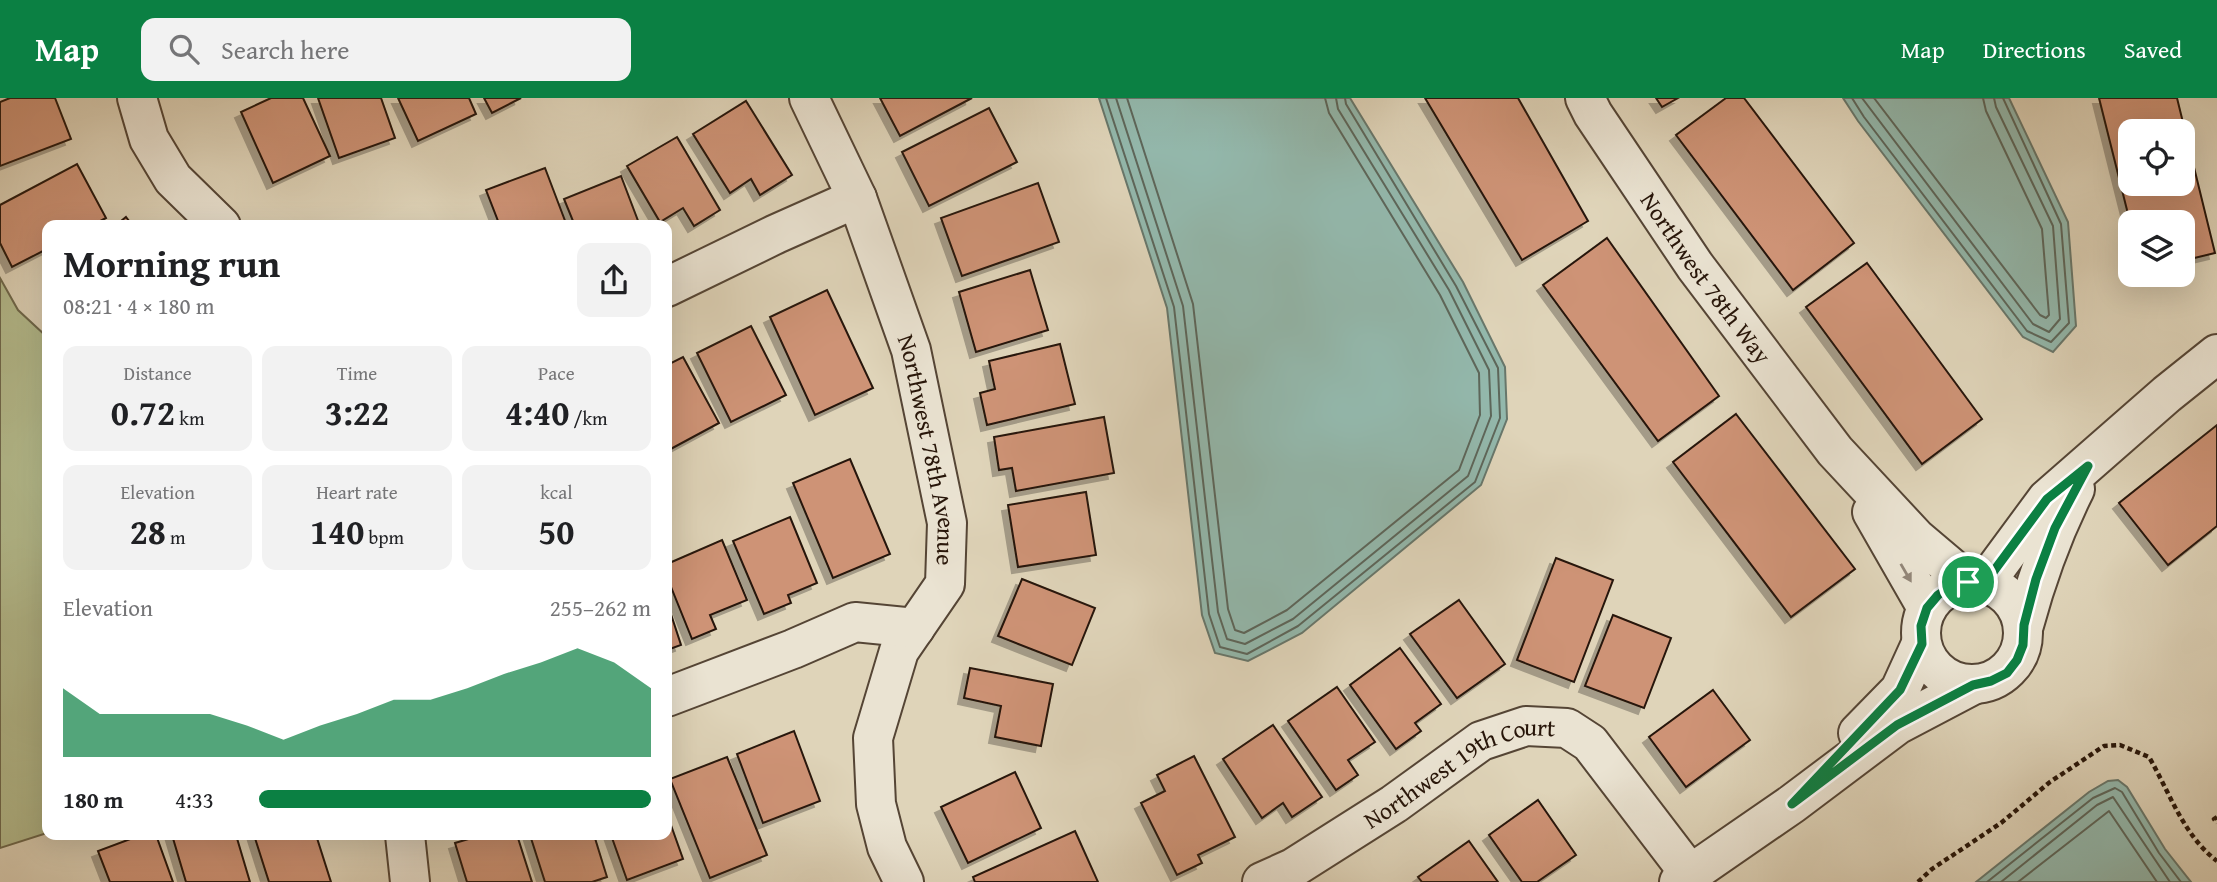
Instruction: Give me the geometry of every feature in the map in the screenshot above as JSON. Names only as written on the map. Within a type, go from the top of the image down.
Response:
[{"type":"street","points":[[137,98],[149,139],[173,179],[214,220]]},
{"type":"street","name":"Northwest 78th Avenue","points":[[809,98],[857,198],[911,350],[947,523],[945,584],[899,652],[873,738],[876,804],[887,847],[904,882]]},
{"type":"street","name":"Northwest 78th Way","points":[[1585,98],[1695,266],[1835,451],[1916,538],[1976,582]]},
{"type":"street","points":[[672,285],[857,198]]},
{"type":"street","points":[[1976,582],[2047,499],[2217,354]]},
{"type":"street","name":"Northwest 78th Way","points":[[1835,451],[1924,626]]},
{"type":"street","points":[[1684,878],[1792,804],[1897,725],[1973,685],[1991,681],[2007,673],[2017,660],[2023,645],[2024,625],[2036,579],[2055,528],[2088,466]]},
{"type":"street","points":[[1792,804],[1900,690],[1924,626],[1945,590],[1976,582],[1999,589],[2012,599],[2024,625]]},
{"type":"street","points":[[672,695],[855,622],[915,628]]},
{"type":"street","points":[[1924,626],[1928,660],[1940,674],[1955,682],[1973,685]]},
{"type":"street","name":"Northwest 19th Court","points":[[1262,882],[1293,868],[1394,804],[1482,741],[1526,726],[1567,728],[1590,744],[1684,878]]},
{"type":"street","points":[[406,840],[410,882]]},
{"type":"path","points":[[1918,882],[1932,869],[2001,823],[2050,782],[2104,746],[2120,745],[2149,757],[2182,821],[2217,861]]},
{"type":"path","points":[[2217,817],[2214,819],[2217,823]]},
{"type":"green space","points":[[0,278],[18,310],[42,332],[42,835],[0,848]]},
{"type":"water","points":[[1099,98],[1350,98],[1463,282],[1505,367],[1507,419],[1481,485],[1302,633],[1248,661],[1215,653],[1202,615],[1167,308]]},
{"type":"water","points":[[1843,98],[2009,98],[2068,222],[2076,326],[2053,352],[2023,337]]},
{"type":"water","points":[[2118,780],[2127,787],[2165,849],[2191,882],[1976,882],[2089,792],[2108,781]]},
{"type":"building","points":[[10,98],[55,98],[71,139],[0,166],[0,102]]},
{"type":"building","points":[[271,98],[303,98],[330,156],[273,183],[241,112]]},
{"type":"building","points":[[318,98],[381,98],[395,138],[339,158]]},
{"type":"building","points":[[398,98],[469,98],[476,114],[418,141]]},
{"type":"building","points":[[484,98],[521,98],[492,113]]},
{"type":"building","points":[[880,98],[972,98],[900,136]]},
{"type":"building","points":[[1425,98],[1518,98],[1588,221],[1522,260]]},
{"type":"building","points":[[1656,98],[1678,98],[1662,107]]},
{"type":"building","points":[[1726,98],[1744,98],[1854,243],[1793,290],[1676,135]]},
{"type":"building","points":[[2099,98],[2177,98],[2182,119],[2118,119],[2118,174]]},
{"type":"building","points":[[746,101],[792,175],[760,195],[751,179],[730,193],[693,134]]},
{"type":"building","points":[[989,108],[1017,162],[929,206],[902,152]]},
{"type":"building","points":[[677,137],[720,210],[694,226],[683,208],[659,220],[627,166]]},
{"type":"building","points":[[77,164],[106,218],[42,220],[42,252],[12,267],[0,243],[0,205]]},
{"type":"building","points":[[545,168],[565,220],[498,220],[486,190]]},
{"type":"building","points":[[2195,171],[2215,253],[2195,258],[2195,210],[2127,210],[2124,196],[2195,196]]},
{"type":"building","points":[[621,176],[638,220],[573,220],[564,199]]},
{"type":"building","points":[[1038,183],[1059,242],[962,276],[941,218]]},
{"type":"building","points":[[1607,238],[1719,396],[1658,441],[1543,285]]},
{"type":"building","points":[[1867,263],[1982,419],[1922,464],[1806,307]]},
{"type":"building","points":[[1030,270],[1048,330],[976,352],[959,292]]},
{"type":"building","points":[[827,290],[873,388],[815,415],[770,317]]},
{"type":"building","points":[[751,326],[786,395],[731,422],[697,353]]},
{"type":"building","points":[[1060,344],[1075,404],[987,425],[980,393],[995,389],[989,361]]},
{"type":"building","points":[[683,357],[719,423],[672,448],[672,362]]},
{"type":"building","points":[[1736,414],[1855,569],[1791,617],[1673,462]]},
{"type":"building","points":[[1104,417],[1114,473],[1016,491],[1012,468],[999,470],[994,437]]},
{"type":"building","points":[[2217,425],[2217,526],[2168,565],[2119,503]]},
{"type":"building","points":[[850,459],[890,554],[833,578],[793,483]]},
{"type":"building","points":[[1086,492],[1096,555],[1018,567],[1008,505]]},
{"type":"building","points":[[790,517],[817,583],[788,595],[791,603],[764,614],[733,541]]},
{"type":"building","points":[[722,540],[747,600],[710,615],[716,629],[692,639],[672,589],[672,562]]},
{"type":"building","points":[[1556,558],[1613,580],[1574,682],[1517,660]]},
{"type":"building","points":[[1022,579],[1095,608],[1072,665],[998,636]]},
{"type":"building","points":[[1459,600],[1505,664],[1457,698],[1410,634]]},
{"type":"building","points":[[1613,615],[1671,638],[1644,708],[1585,686]]},
{"type":"building","points":[[672,617],[681,645],[672,648]]},
{"type":"building","points":[[1400,648],[1441,704],[1415,723],[1421,731],[1396,749],[1350,685]]},
{"type":"building","points":[[970,668],[1053,684],[1041,746],[995,737],[1001,706],[964,698]]},
{"type":"building","points":[[1337,687],[1375,742],[1348,760],[1358,775],[1336,790],[1288,721]]},
{"type":"building","points":[[1713,690],[1750,740],[1686,787],[1649,737]]},
{"type":"building","points":[[1273,725],[1322,797],[1292,817],[1283,803],[1262,818],[1223,759]]},
{"type":"building","points":[[794,731],[820,801],[763,823],[737,754]]},
{"type":"building","points":[[1194,756],[1235,837],[1198,855],[1202,863],[1177,875],[1141,803],[1165,791],[1157,775]]},
{"type":"building","points":[[727,757],[767,855],[710,878],[672,778]]},
{"type":"building","points":[[1015,772],[1041,828],[968,863],[941,807]]},
{"type":"building","points":[[1538,800],[1576,855],[1537,882],[1522,882],[1489,835]]},
{"type":"building","points":[[672,828],[683,859],[627,880],[613,840],[672,840]]},
{"type":"building","points":[[1075,831],[1098,882],[975,882],[973,877]]},
{"type":"building","points":[[128,840],[158,840],[173,882],[110,882],[98,851]]},
{"type":"building","points":[[173,840],[237,840],[250,882],[186,882]]},
{"type":"building","points":[[256,840],[318,840],[331,882],[269,882]]},
{"type":"building","points":[[465,840],[519,840],[532,882],[467,882],[455,843]]},
{"type":"building","points":[[532,840],[596,840],[607,877],[592,882],[545,882]]},
{"type":"building","points":[[1469,841],[1498,882],[1422,882],[1418,877]]},
{"type":"route","points":[[2088,466],[2055,528],[2036,579],[2024,625],[2023,645],[2017,660],[2007,673],[1991,681],[1973,685],[1897,725],[1792,804],[1900,690],[1922,644],[1921,626],[1927,608],[1938,595],[1952,586],[1968,582],[1985,583],[2047,499],[2088,466]]}]
